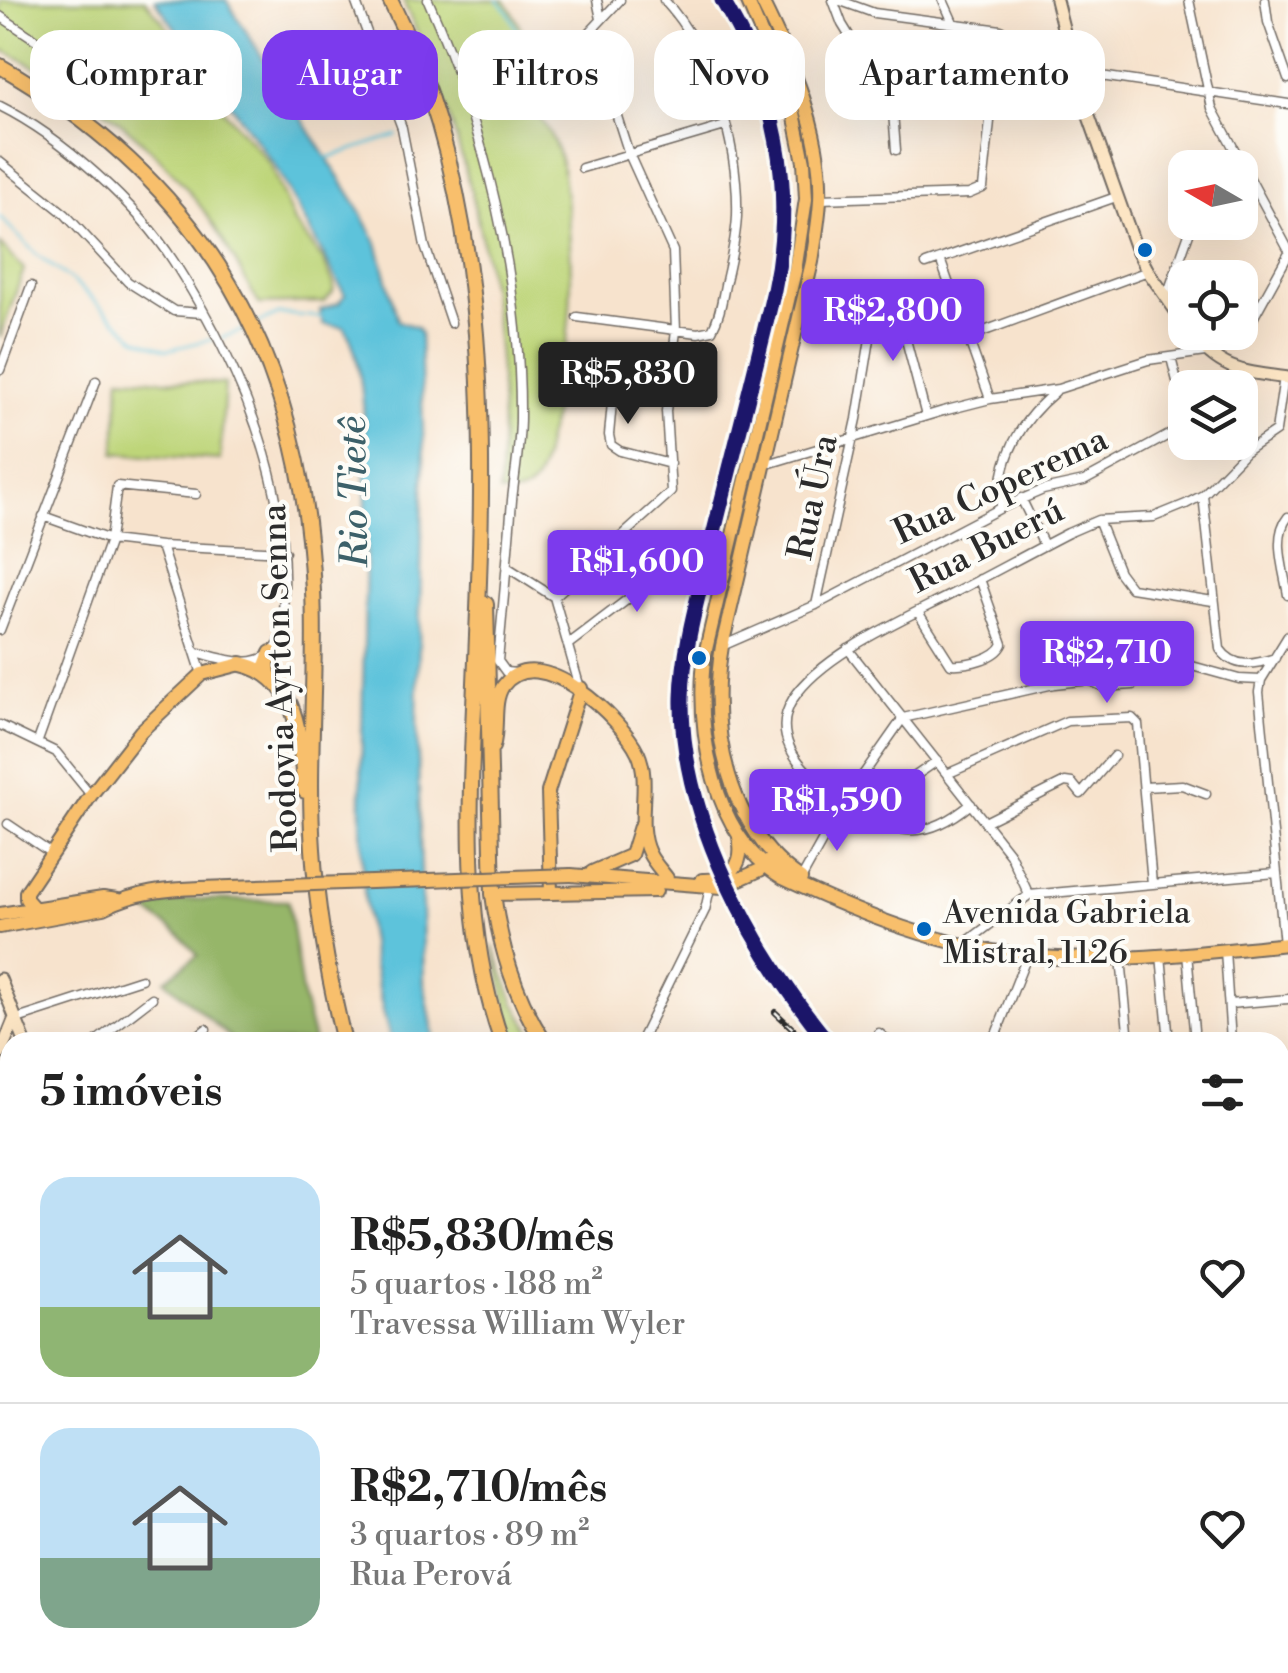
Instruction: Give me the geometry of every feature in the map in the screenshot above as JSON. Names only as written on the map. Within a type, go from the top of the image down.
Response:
[{"type":"highway","points":[[390,0],[439,126],[466,248],[480,359],[483,458],[470,790],[472,888],[479,947],[500,1032]]},
{"type":"highway","name":"Rodovia Ayrton Senna","points":[[0,66],[78,115],[136,164],[194,228],[237,302],[278,388],[291,429],[308,520],[313,593],[312,846],[329,981],[342,1032]]},
{"type":"highway","points":[[480,550],[486,569],[493,894],[498,933],[512,978],[538,1032]]},
{"type":"highway","points":[[268,674],[266,664],[271,652]]},
{"type":"highway","points":[[242,664],[268,674],[285,694],[300,726],[312,846]]},
{"type":"main road","points":[[0,927],[104,908],[118,900],[170,889],[592,872],[711,880],[731,872],[742,853],[709,758],[702,684],[707,640],[804,230],[806,199],[804,162],[792,108],[747,0]]},
{"type":"main road","points":[[761,0],[803,102],[813,136],[820,199],[812,262],[722,646],[717,686],[730,779],[769,861],[803,884]]},
{"type":"main road","points":[[1056,0],[1063,30]]},
{"type":"main road","points":[[1090,120],[1116,198],[1148,270],[1168,301]]},
{"type":"main road","points":[[1205,352],[1226,366],[1286,378]]},
{"type":"main road","points":[[707,640],[722,646]]},
{"type":"main road","points":[[34,908],[26,900],[26,892],[126,747],[202,674],[242,664]]},
{"type":"main road","points":[[491,754],[503,686],[520,674],[550,674],[580,688],[636,750],[642,763],[647,850],[667,878]]},
{"type":"main road","points":[[702,684],[717,686]]},
{"type":"main road","points":[[551,893],[548,792],[580,688]]},
{"type":"main road","points":[[592,872],[631,855],[642,814]]},
{"type":"main road","points":[[737,830],[783,878]]},
{"type":"main road","points":[[493,894],[722,888],[769,861]]},
{"type":"main road","points":[[571,875],[693,888]]},
{"type":"main road","points":[[744,878],[783,878],[890,922],[964,944],[1027,956],[1121,958],[1286,944]]},
{"type":"main road","points":[[0,914],[103,898],[118,900]]},
{"type":"main road","points":[[0,979],[16,1032]]},
{"type":"main road","points":[[9,1032],[14,1020]]},
{"type":"street","points":[[355,0],[402,128],[426,246],[452,323]]},
{"type":"street","points":[[428,0],[458,76],[506,259],[520,415],[498,660],[506,672],[520,674]]},
{"type":"street","points":[[597,0],[602,19]]},
{"type":"street","points":[[592,30],[620,0]]},
{"type":"street","points":[[578,317],[698,333],[712,330],[718,316],[736,230],[736,192],[726,126],[692,35],[664,0]]},
{"type":"street","points":[[836,0],[874,13],[994,30]]},
{"type":"street","points":[[836,0],[842,24],[888,99],[896,150]]},
{"type":"street","points":[[820,199],[981,192],[990,110],[943,0]]},
{"type":"street","points":[[1189,0],[1207,92],[1222,131],[1288,252],[1258,309]]},
{"type":"street","points":[[1265,0],[1268,22],[1288,79]]},
{"type":"street","points":[[0,16],[30,36]]},
{"type":"street","points":[[1105,77],[1288,104]]},
{"type":"street","points":[[0,106],[88,168],[141,220],[174,262],[226,357],[272,476],[285,552],[281,635],[271,652],[242,664],[197,652]]},
{"type":"street","points":[[554,596],[671,492],[666,391],[676,332],[673,251],[629,154],[618,120]]},
{"type":"street","points":[[582,168],[726,126]]},
{"type":"street","points":[[0,162],[65,214],[128,282],[174,312],[205,317]]},
{"type":"street","points":[[926,264],[1116,198]]},
{"type":"street","points":[[1166,298],[1186,240]]},
{"type":"street","points":[[940,259],[990,399]]},
{"type":"street","points":[[968,337],[1148,270]]},
{"type":"street","points":[[0,370],[32,286]]},
{"type":"street","name":"Rua Úra","points":[[816,605],[852,440],[876,302],[884,295],[893,299],[926,416]]},
{"type":"street","points":[[750,468],[990,399],[1058,390],[1125,366],[1205,352]]},
{"type":"street","name":"Rua Coperema","points":[[722,646],[816,605],[1020,498],[1084,480],[1176,431],[1182,410],[1171,357]]},
{"type":"street","points":[[614,370],[608,435],[611,445],[670,464]]},
{"type":"street","name":"Rua Buerú","points":[[970,804],[954,818],[905,830],[844,802],[801,766],[792,750],[784,719],[796,694],[848,649],[1044,545],[1098,520],[1154,517],[1203,495],[1245,452],[1276,431],[1286,378]]},
{"type":"street","points":[[0,630],[96,381]]},
{"type":"street","points":[[1001,508],[1003,474],[1018,432],[1038,406],[1058,390]]},
{"type":"street","points":[[38,741],[110,540],[117,486],[196,494]]},
{"type":"street","points":[[1203,495],[1220,649],[1226,658],[1249,664],[1275,658]]},
{"type":"street","points":[[1020,498],[1044,545]]},
{"type":"street","points":[[44,516],[110,540],[285,552]]},
{"type":"street","points":[[1288,517],[1280,528],[1288,594]]},
{"type":"street","points":[[1098,520],[1118,572],[1132,588],[1213,601]]},
{"type":"street","points":[[162,546],[202,674]]},
{"type":"street","points":[[570,642],[682,558]]},
{"type":"street","points":[[507,566],[554,596],[580,688]]},
{"type":"street","points":[[918,612],[952,664],[997,653],[1003,644],[980,579]]},
{"type":"street","points":[[1286,944],[1260,706],[1261,680],[1288,636]]},
{"type":"street","points":[[848,649],[1010,854],[1029,895]]},
{"type":"street","points":[[803,884],[844,802],[902,718],[1054,684],[1090,681],[1163,658],[1224,676],[1261,680]]},
{"type":"street","points":[[1090,681],[1104,687],[1133,685]]},
{"type":"street","points":[[947,774],[1068,721],[1128,717],[1138,724],[1152,884]]},
{"type":"street","points":[[0,724],[61,756],[91,795]]},
{"type":"street","points":[[985,822],[1065,782],[1072,783],[1081,794],[1114,756]]},
{"type":"street","points":[[885,808],[905,783],[937,762]]},
{"type":"street","points":[[1144,786],[1182,785],[1206,794]]},
{"type":"street","points":[[8,824],[51,853]]},
{"type":"street","points":[[964,944],[1029,895],[1276,873]]},
{"type":"street","points":[[645,1032],[705,910],[710,888]]},
{"type":"street","points":[[1225,950],[1230,1032]]},
{"type":"street","points":[[1187,952],[1194,1030]]},
{"type":"street","points":[[1161,955],[1169,1032]]},
{"type":"street","points":[[997,1032],[1027,956]]},
{"type":"street","points":[[1121,958],[1128,1032]]},
{"type":"street","points":[[14,1020],[142,979]]},
{"type":"street","points":[[108,1032],[152,998]]},
{"type":"street","points":[[1229,1004],[1288,999]]},
{"type":"street","points":[[202,1032],[206,1029]]},
{"type":"green space","points":[[0,0],[145,0],[168,30],[30,30],[30,64],[0,49]]},
{"type":"green space","points":[[403,0],[504,0],[521,30],[458,30],[458,120],[541,120],[562,166],[570,238],[568,336],[539,473],[533,485],[518,493],[499,493],[502,443],[498,344],[472,196],[438,82],[438,30],[416,30]]},
{"type":"green space","points":[[118,120],[232,120],[269,163],[294,222],[323,260],[334,284],[333,292],[324,302],[259,304],[212,222],[183,184]]},
{"type":"green space","points":[[0,244],[24,269],[0,338]]},
{"type":"green space","points":[[120,377],[225,384],[220,460],[115,453]]},
{"type":"green space","points":[[194,899],[288,901],[311,1032],[224,1032],[165,980],[198,955],[180,935],[141,907]]},
{"type":"green space","points":[[493,946],[515,1004],[532,1032],[513,1032]]},
{"type":"water","name":"Rio Tietê","points":[[155,0],[226,0],[262,56],[262,120],[303,120],[377,243],[398,321],[416,327],[420,333],[424,460],[417,719],[424,983],[433,1032],[389,1032],[369,931],[361,817],[366,551],[362,389],[352,343],[344,327],[323,324],[320,310],[339,303],[345,295],[275,166],[242,120],[242,30],[177,30]]},
{"type":"waterway","points":[[497,0],[517,30]]},
{"type":"waterway","points":[[327,158],[397,135]]},
{"type":"waterway","points":[[0,217],[36,254],[136,338],[167,350],[213,339]]},
{"type":"waterway","points":[[258,323],[279,314],[323,317]]},
{"type":"waterway","points":[[221,338],[246,329]]},
{"type":"railway","points":[[775,1012],[796,1032]]},
{"type":"transit line","points":[[722,0],[741,34],[768,104],[776,140],[783,214],[774,290],[688,641],[682,698],[685,744],[694,790],[726,881],[774,967],[820,1032]]},
{"type":"place","name":"Avenida Gabriela Mistral, 1126","points":[[924,929]]}]
